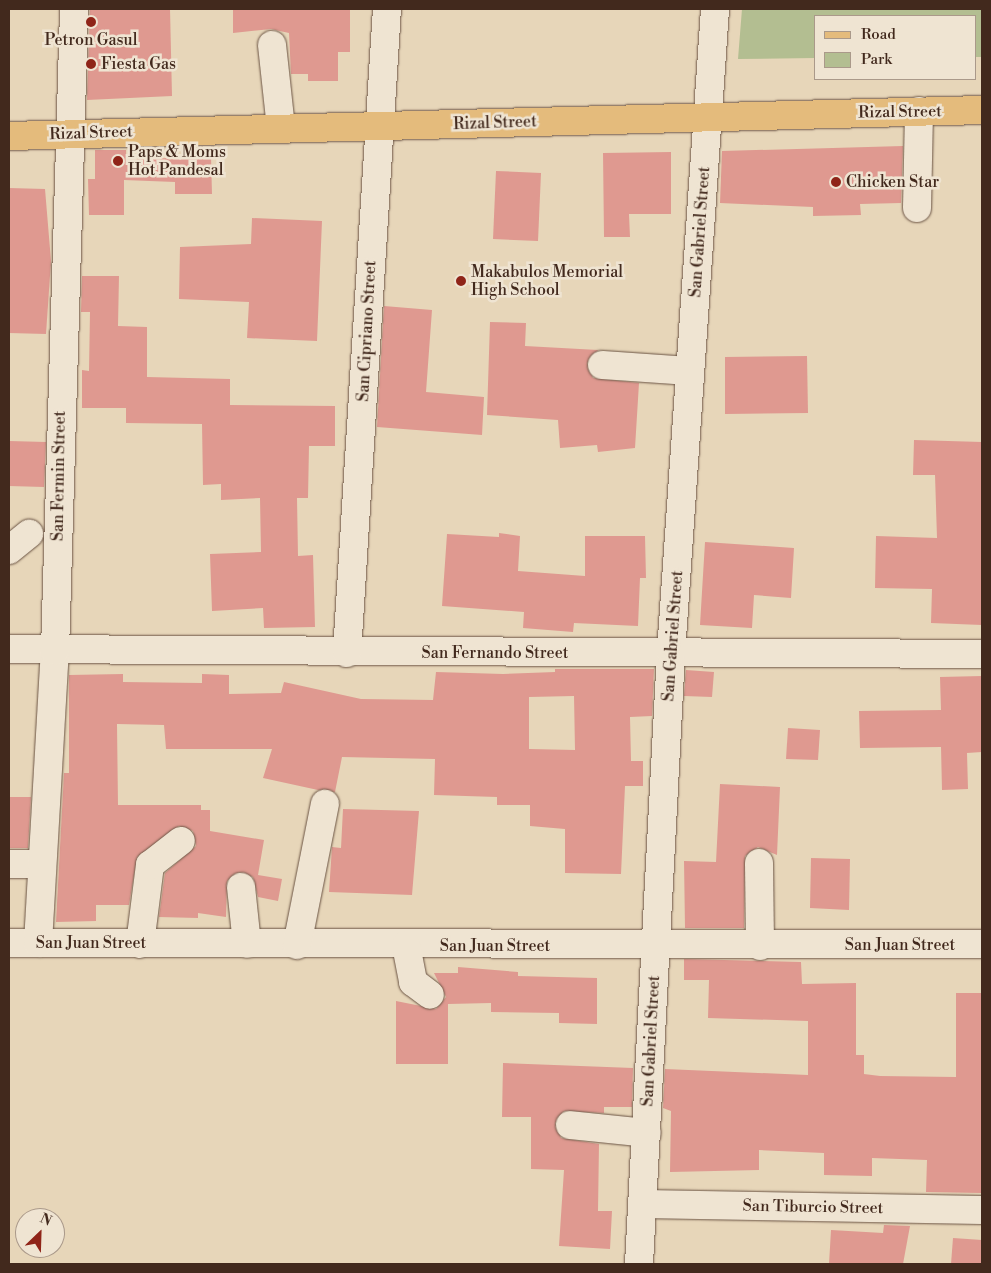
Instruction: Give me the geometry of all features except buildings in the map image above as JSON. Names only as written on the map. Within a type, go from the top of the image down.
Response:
[{"type":"main road","name":"Rizal Street","points":[[9,136],[982,110]]},
{"type":"street","name":"San Fermin Street","points":[[38,943],[55,651],[68,133],[74,9]]},
{"type":"street","name":"San Cipriano Street","points":[[347,653],[387,9]]},
{"type":"street","name":"San Gabriel Street","points":[[639,1264],[672,653],[715,9]]},
{"type":"street","points":[[272,45],[281,128]]},
{"type":"street","points":[[917,208],[919,111]]},
{"type":"street","points":[[602,365],[690,371]]},
{"type":"street","name":"San Fernando Street","points":[[9,649],[347,653],[982,654]]},
{"type":"street","points":[[297,944],[325,804]]},
{"type":"street","points":[[140,944],[150,865],[181,840]]},
{"type":"street","points":[[759,863],[760,946]]},
{"type":"street","points":[[9,864],[42,864]]},
{"type":"street","points":[[241,887],[247,944]]},
{"type":"street","name":"San Juan Street","points":[[9,943],[656,946],[982,944]]},
{"type":"street","points":[[406,945],[412,982],[430,995]]},
{"type":"street","points":[[570,1125],[647,1133]]},
{"type":"street","name":"San Tiburcio Street","points":[[643,1204],[982,1210]]},
{"type":"green space","points":[[742,9],[982,9],[982,57],[976,57],[976,15],[814,15],[814,58],[738,59]]},
{"type":"place","name":"Petron Gasul","points":[[91,22]]},
{"type":"place","name":"Fiesta Gas","points":[[91,64]]},
{"type":"place","name":"Paps & Moms Hot Pandesal","points":[[118,161]]},
{"type":"place","name":"Chicken Star","points":[[836,182]]},
{"type":"place","name":"Makabulos Memorial High School","points":[[461,281]]}]
